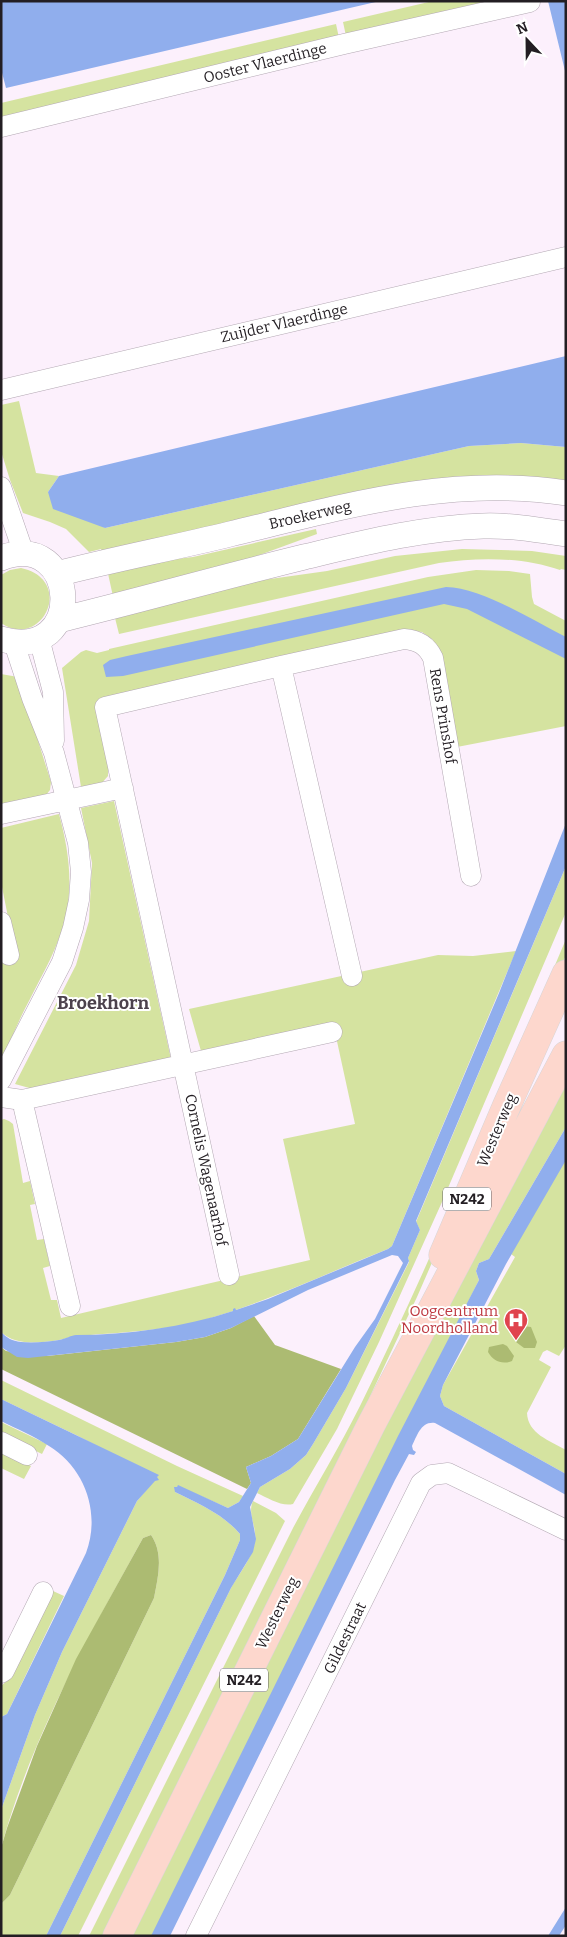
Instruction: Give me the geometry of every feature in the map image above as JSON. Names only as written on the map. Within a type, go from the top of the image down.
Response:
[{"type":"main road","name":"Westerweg","points":[[371,1425],[507,1105],[566,974]]},
{"type":"main road","name":"Westerweg","points":[[117,1936],[371,1425],[566,1055]]},
{"type":"street","name":"Ooster Vlaerdinge","points":[[1,127],[344,44],[530,2]]},
{"type":"street","name":"Zuijder Vlaerdinge","points":[[1,390],[566,257]]},
{"type":"street","name":"Broekerweg","points":[[57,574],[402,495],[451,488],[499,486],[566,493]]},
{"type":"street","points":[[1,487],[12,556],[42,560],[57,574],[64,592],[64,601],[59,620],[50,630],[40,638],[28,643],[8,641],[54,753],[78,843],[81,883],[73,928],[62,962],[1,1080]]},
{"type":"street","points":[[59,620],[224,577],[404,535],[446,528],[485,526],[517,527],[566,534]]},
{"type":"street","points":[[40,638],[53,692],[54,753]]},
{"type":"street","name":"Rens Prinshof","points":[[183,1065],[104,707],[404,639],[413,640],[424,646],[433,658],[471,876]]},
{"type":"street","points":[[280,666],[352,976]]},
{"type":"street","points":[[1,814],[123,788]]},
{"type":"street","points":[[1,922],[8,955]]},
{"type":"street","points":[[1,1097],[22,1100],[332,1032]]},
{"type":"street","name":"Cornelis Wagenaarhof","points":[[183,1065],[229,1275]]},
{"type":"street","points":[[22,1100],[70,1306]]},
{"type":"street","points":[[1,1442],[27,1455]]},
{"type":"street","name":"Gildestraat","points":[[196,1936],[422,1483],[432,1475],[448,1473],[566,1530]]},
{"type":"street","points":[[1,1673],[4,1671],[43,1592]]},
{"type":"green space","points":[[433,1],[480,1],[481,5],[346,36],[343,22]]},
{"type":"green space","points":[[336,24],[339,38],[1,118],[1,103]]},
{"type":"green space","points":[[19,401],[36,473],[59,476],[48,492],[105,528],[469,446],[521,443],[566,447],[566,483],[546,479],[104,556],[101,549],[89,552],[66,529],[23,513],[1,451],[1,405]]},
{"type":"green space","points":[[316,529],[317,534],[213,572],[114,601],[107,569],[193,557]]},
{"type":"green space","points":[[462,549],[532,551],[566,556],[566,570],[516,560],[500,559],[439,563],[119,634],[114,614],[242,583],[327,571],[395,556]]},
{"type":"green space","points":[[21,568],[38,575],[47,586],[50,598],[47,610],[40,621],[29,628],[16,629],[1,623],[1,575],[10,570]]},
{"type":"green space","points":[[476,570],[530,574],[534,604],[566,621],[566,726],[457,747],[433,640],[422,632],[399,630],[109,696],[108,776],[101,784],[81,787],[62,668],[81,652],[86,650],[97,653],[428,577]]},
{"type":"green space","points":[[1,674],[18,677],[51,782],[50,790],[46,795],[1,806]]},
{"type":"green space","points":[[114,801],[171,1059],[33,1089],[15,1084],[76,965],[89,921],[92,863],[81,808]]},
{"type":"green space","points":[[59,814],[69,866],[68,906],[65,919],[45,970],[22,1014],[1,1061],[1,960],[16,957],[1,882],[1,828]]},
{"type":"green space","points":[[566,866],[566,912],[442,1202],[379,1342],[337,1429],[293,1504],[280,1503],[257,1493],[260,1487],[290,1469],[306,1455],[346,1388],[409,1262],[408,1258],[420,1230],[416,1222]]},
{"type":"green space","points":[[566,939],[566,955],[417,1297],[349,1441],[102,1936],[89,1936],[293,1528],[352,1422],[388,1349],[466,1174]]},
{"type":"green space","points":[[516,951],[392,1246],[388,1249],[251,1305],[189,1324],[140,1331],[74,1336],[59,1340],[36,1342],[14,1340],[1,1332],[1,1120],[4,1119],[13,1124],[23,1183],[30,1181],[35,1204],[30,1205],[37,1240],[44,1239],[50,1266],[43,1268],[51,1300],[57,1300],[61,1318],[310,1260],[283,1139],[355,1124],[333,1023],[201,1051],[189,1009],[438,955],[473,956]]},
{"type":"green space","points":[[566,1069],[566,1127],[489,1259],[479,1263],[476,1271],[479,1280],[152,1936],[127,1936]]},
{"type":"green space","name":"Oogcentrum Noordholland","points":[[566,1157],[566,1345],[559,1356],[547,1350],[543,1352],[539,1360],[551,1367],[527,1413],[531,1426],[540,1436],[566,1450],[566,1474],[444,1406],[440,1396],[443,1385],[515,1257],[511,1254]]},
{"type":"green space","points":[[254,1316],[275,1345],[341,1369],[298,1439],[271,1456],[246,1467],[251,1483],[247,1489],[1,1369],[1,1347],[6,1351],[47,1356],[176,1342],[205,1337],[231,1328]]},
{"type":"green space","points":[[517,1325],[531,1327],[537,1342],[535,1348],[524,1348],[516,1342],[513,1330]]},
{"type":"green space","points":[[503,1344],[507,1346],[514,1356],[512,1361],[505,1363],[498,1361],[492,1358],[488,1352],[489,1347]]},
{"type":"green space","points":[[1,1380],[243,1496],[239,1502],[228,1508],[178,1486],[175,1492],[210,1510],[226,1521],[240,1534],[240,1540],[225,1575],[46,1936],[1,1936],[1,1904],[10,1895],[154,1598],[159,1558],[158,1550],[151,1535],[143,1538],[63,1689],[28,1767],[13,1807],[1,1848],[1,1810],[35,1715],[62,1652],[137,1501],[157,1477],[1,1399]]},
{"type":"green space","points":[[1,1422],[47,1444],[42,1454],[1,1434]]},
{"type":"green space","points":[[1,1451],[31,1466],[24,1479],[1,1468]]},
{"type":"green space","points":[[253,1501],[276,1513],[285,1521],[78,1936],[60,1936],[231,1588],[252,1552],[255,1535],[251,1511]]},
{"type":"green space","points":[[151,1535],[158,1550],[159,1558],[154,1598],[10,1895],[1,1904],[1,1848],[37,1746],[76,1659],[143,1538]]},
{"type":"green space","points":[[53,1591],[64,1596],[7,1714],[1,1717],[1,1686],[9,1679]]},
{"type":"water","points":[[1,1],[380,1],[6,88],[1,69]]},
{"type":"water","points":[[548,1],[566,1],[566,75]]},
{"type":"water","points":[[566,356],[566,447],[521,443],[469,446],[105,528],[53,509],[48,492],[59,476]]},
{"type":"water","points":[[446,587],[475,593],[491,599],[566,637],[566,659],[467,609],[444,604],[123,676],[106,677],[103,665],[110,660],[127,656]]},
{"type":"water","points":[[566,823],[566,866],[416,1221],[420,1230],[408,1258],[409,1261],[346,1388],[306,1455],[290,1469],[260,1487],[250,1507],[256,1539],[253,1552],[231,1588],[60,1936],[46,1936],[225,1575],[240,1540],[240,1534],[226,1521],[210,1510],[175,1492],[174,1487],[178,1485],[228,1508],[239,1502],[251,1483],[246,1467],[271,1456],[298,1439],[355,1347],[375,1319],[403,1263],[398,1256],[392,1255],[308,1290],[231,1328],[205,1337],[176,1342],[28,1358],[17,1357],[1,1347],[1,1332],[15,1341],[40,1342],[59,1340],[74,1335],[115,1334],[175,1326],[214,1317],[233,1311],[235,1308],[236,1310],[268,1299],[392,1246],[499,993]]},
{"type":"water","points":[[566,1127],[566,1160],[506,1264],[443,1385],[440,1396],[444,1406],[566,1474],[566,1495],[435,1423],[426,1424],[423,1427],[412,1446],[416,1452],[414,1455],[409,1454],[395,1480],[170,1936],[151,1936],[398,1436],[479,1280],[476,1271],[479,1263],[489,1259]]},
{"type":"water","points":[[1,1399],[159,1475],[157,1477],[159,1480],[155,1481],[137,1501],[62,1652],[35,1715],[1,1810],[1,1717],[7,1714],[86,1553],[92,1523],[87,1493],[72,1466],[62,1455],[49,1446],[1,1421]]},
{"type":"water","points":[[566,1907],[566,1925],[559,1936],[548,1936]]},
{"type":"place","name":"Oogcentrum Noordholland","points":[[516,1341]]},
{"type":"district","name":"Broekhorn","points":[[103,1003]]}]
